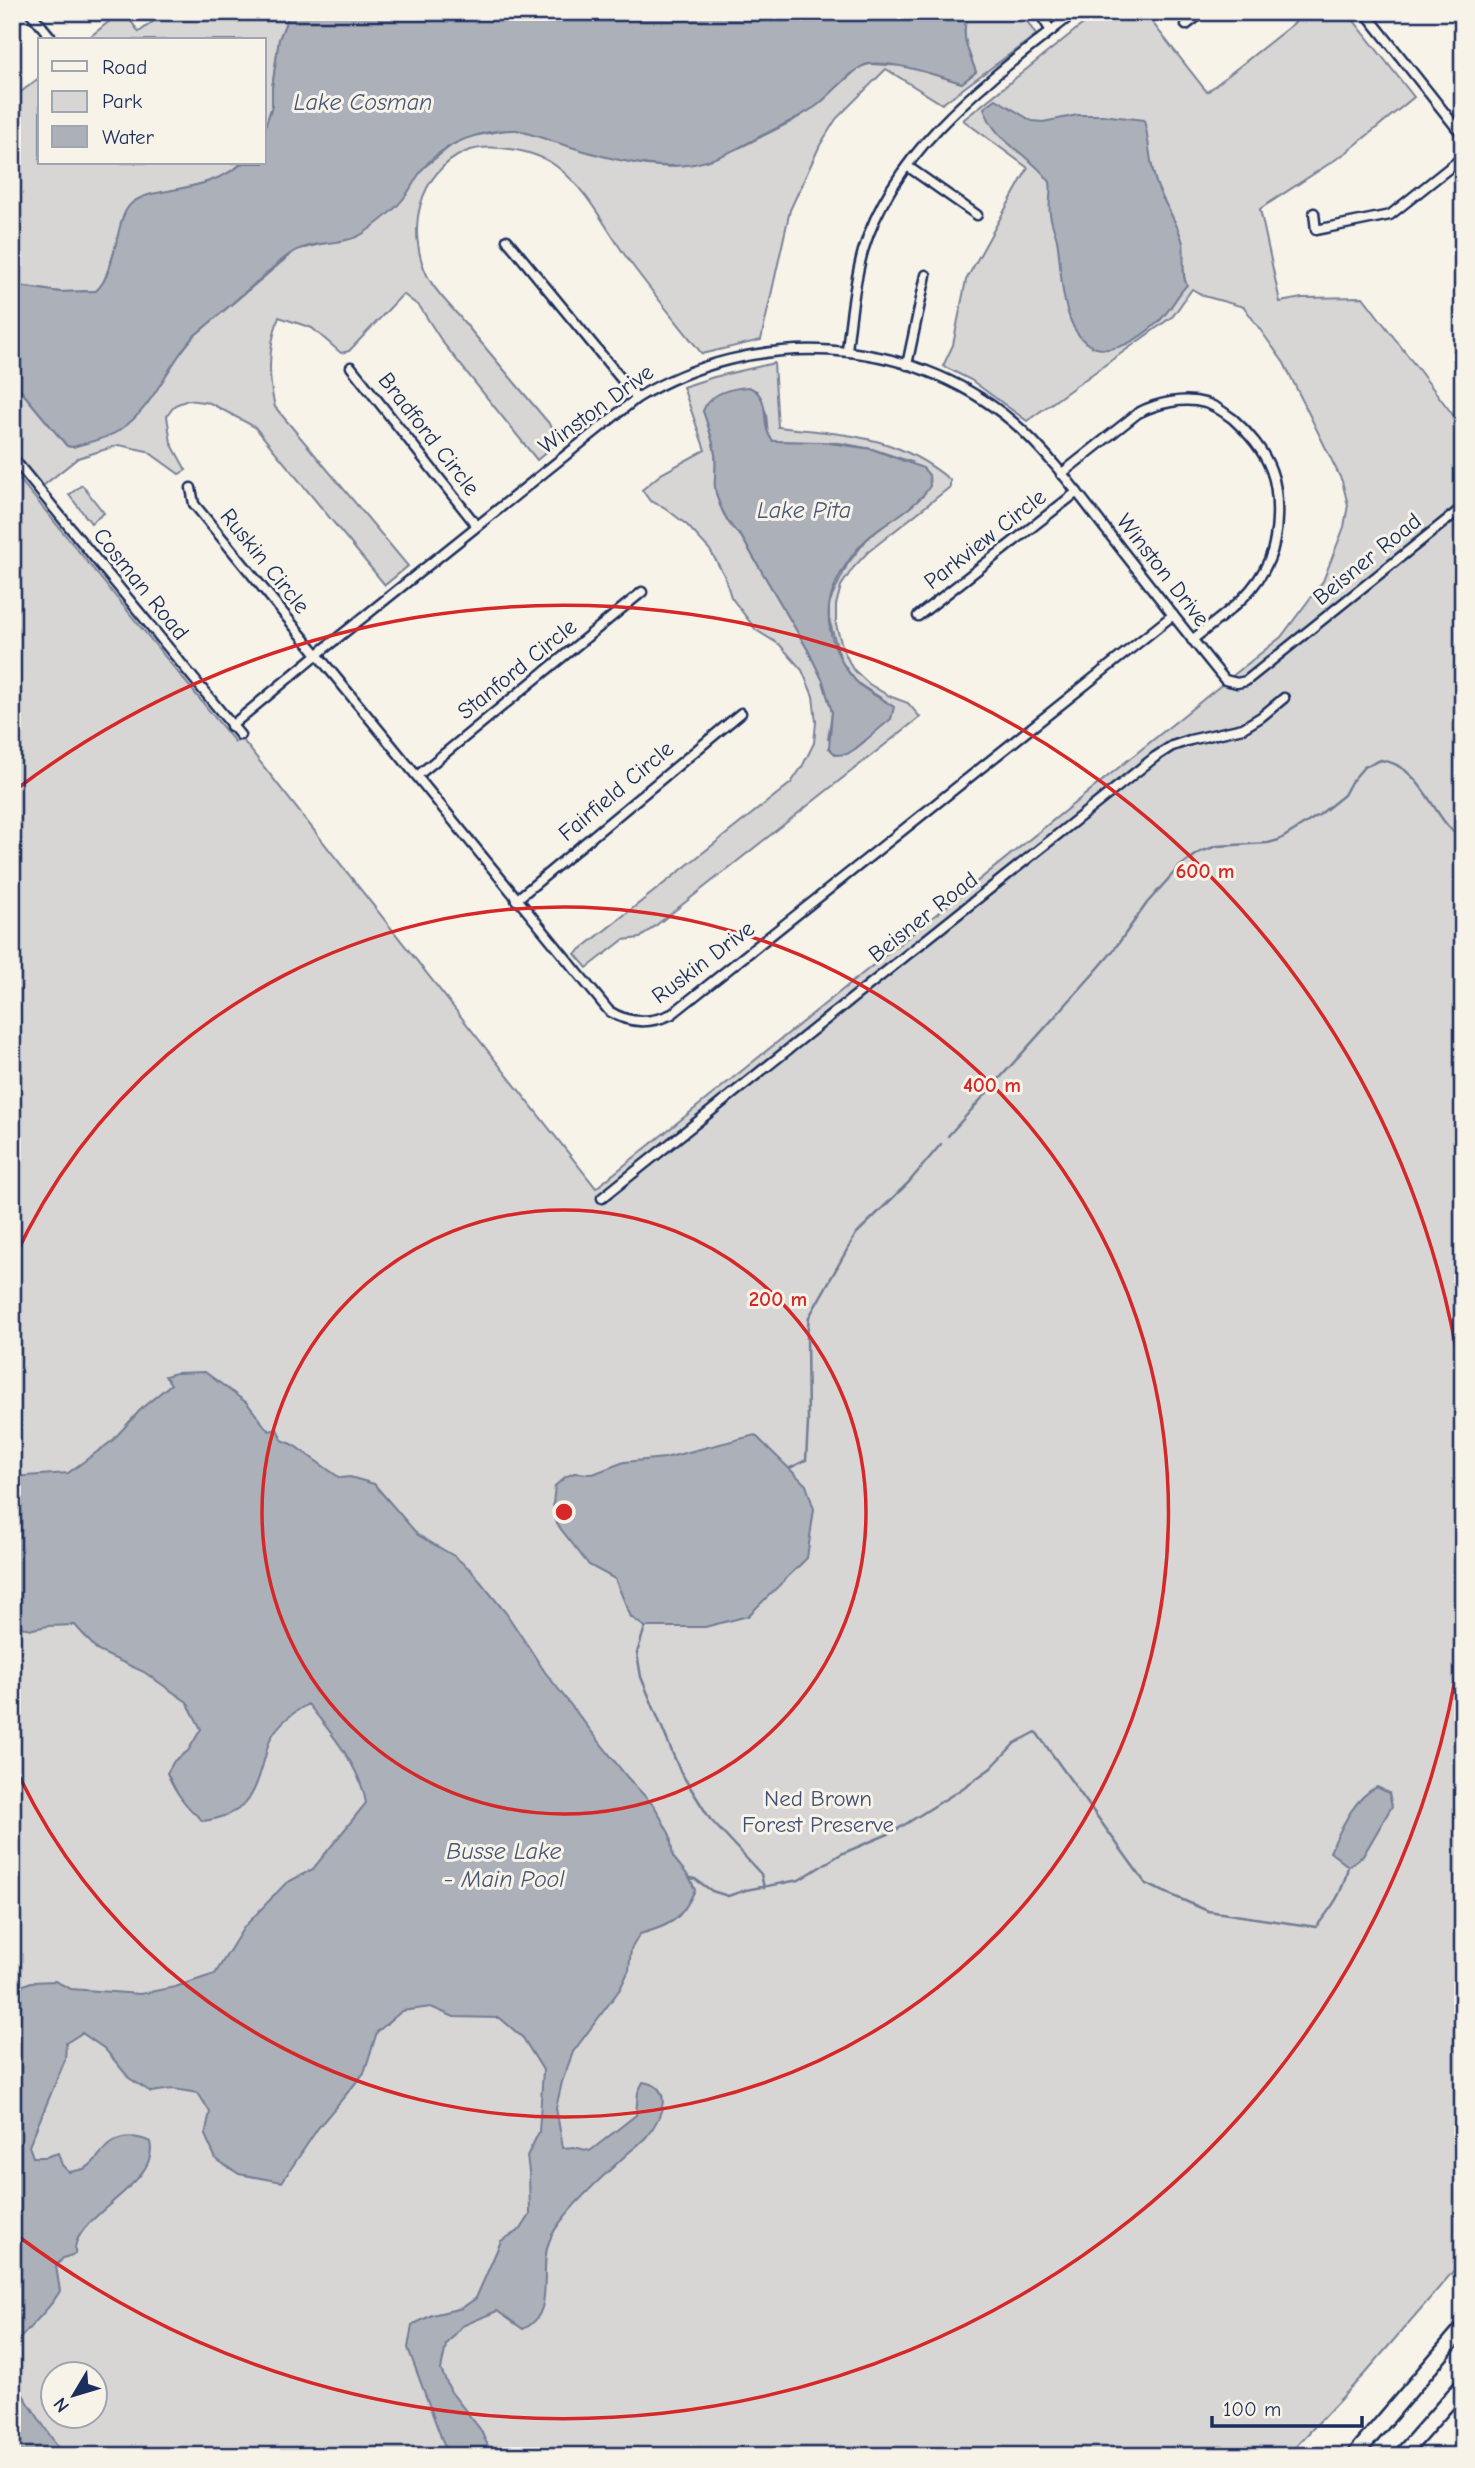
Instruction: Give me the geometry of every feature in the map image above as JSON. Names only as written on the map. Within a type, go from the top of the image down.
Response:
[{"type":"highway","points":[[1354,2456],[1463,2328]]},
{"type":"highway","points":[[1401,2456],[1463,2385]]},
{"type":"street","points":[[30,12],[51,38]]},
{"type":"street","points":[[1039,12],[1051,31]]},
{"type":"street","points":[[847,351],[863,251],[884,202],[907,166],[949,117],[1075,12]]},
{"type":"street","points":[[1186,25],[1203,12]]},
{"type":"street","points":[[1365,12],[1463,136]]},
{"type":"street","points":[[1314,214],[1317,230],[1390,215],[1463,157]]},
{"type":"street","points":[[907,166],[977,215]]},
{"type":"street","points":[[507,240],[637,398]]},
{"type":"street","points":[[907,365],[926,275]]},
{"type":"street","name":"Winston Drive","points":[[232,726],[316,655],[637,398],[679,375],[757,353],[792,350],[847,351],[907,365],[947,380],[986,402],[1014,423],[1077,492],[1225,680]]},
{"type":"street","name":"Bradford Circle","points":[[351,367],[477,526]]},
{"type":"street","points":[[1061,474],[1138,413],[1150,407],[1184,401],[1207,403],[1225,412],[1260,449],[1272,471],[1277,505],[1271,556],[1260,579],[1246,597],[1192,640]]},
{"type":"street","name":"Cosman Road","points":[[12,457],[240,735]]},
{"type":"street","name":"Ruskin Circle","points":[[191,488],[194,504],[316,655]]},
{"type":"street","name":"Parkview Circle","points":[[918,616],[1077,492]]},
{"type":"street","name":"Beisner Road","points":[[1225,680],[1237,683],[1246,681],[1463,507]]},
{"type":"street","name":"Stanford Circle","points":[[417,776],[642,592]]},
{"type":"street","name":"Ruskin Drive","points":[[316,655],[609,1011],[621,1018],[656,1021],[672,1014],[1173,615]]},
{"type":"street","name":"Beisner Road","points":[[602,1198],[1155,757],[1172,746],[1189,740],[1242,729],[1284,698]]},
{"type":"street","name":"Fairfield Circle","points":[[516,900],[741,713]]},
{"type":"green space","points":[[121,12],[124,12],[139,32],[166,12],[290,12],[279,40],[272,106],[266,124],[266,38],[88,38]]},
{"type":"green space","points":[[969,12],[1021,12],[1036,35],[942,104],[886,69],[836,119],[820,145],[790,210],[761,340],[702,354],[627,258],[586,197],[567,176],[547,160],[512,149],[475,149],[449,162],[436,174],[420,205],[417,222],[417,240],[427,275],[439,293],[562,439],[537,460],[443,343],[420,307],[403,294],[349,351],[341,353],[312,328],[279,317],[270,361],[275,407],[408,566],[385,585],[255,427],[210,403],[188,400],[175,405],[167,416],[171,443],[186,470],[179,474],[147,451],[119,445],[78,458],[39,489],[12,457],[12,380],[67,446],[73,447],[118,431],[194,336],[296,250],[329,242],[395,208],[422,169],[452,145],[468,137],[517,130],[621,160],[671,167],[741,147],[791,122],[814,107],[860,67],[869,64],[906,66],[962,83],[976,72],[965,35]]},
{"type":"green space","name":"Ned Brown Forest Preserve","points":[[1098,12],[1144,12],[1207,92],[1308,12],[1347,12],[1414,97],[1347,152],[1260,209],[1280,302],[1302,298],[1363,297],[1463,428],[1463,2260],[1367,2371],[1287,2456],[12,2456],[12,470],[235,742],[242,739],[596,1188],[1281,637],[1323,581],[1344,527],[1348,505],[1342,481],[1284,363],[1244,307],[1204,296],[1192,289],[1173,316],[1027,421],[971,380],[943,366],[953,345],[966,280],[1028,168],[963,120]]},
{"type":"green space","points":[[38,79],[38,164],[241,164],[210,181],[150,195],[117,244],[103,284],[96,291],[60,292],[12,285],[12,99]]},
{"type":"green space","points":[[774,363],[778,427],[848,435],[889,445],[930,465],[950,480],[950,487],[868,552],[853,568],[841,586],[836,605],[836,625],[852,668],[869,684],[908,703],[920,717],[640,938],[623,940],[587,968],[575,954],[791,783],[814,743],[816,722],[813,696],[802,670],[780,645],[756,630],[731,597],[724,575],[710,550],[687,525],[664,507],[650,501],[642,490],[661,474],[705,450],[683,387]],"holes":[[[749,388],[757,391],[766,413],[768,435],[773,441],[840,443],[872,449],[912,462],[923,496],[868,538],[847,565],[829,603],[829,619],[841,661],[857,683],[886,701],[865,741],[855,749],[828,739],[832,712],[823,681],[808,650],[741,536],[728,521],[718,500],[714,448],[703,411],[719,394]]]},
{"type":"green space","points":[[82,485],[104,513],[91,523],[69,495]]},
{"type":"water","name":"Lake Cosman","points":[[290,12],[969,12],[965,35],[976,72],[962,83],[902,66],[868,64],[802,115],[730,152],[694,164],[673,166],[628,162],[517,130],[491,132],[465,139],[431,160],[400,203],[364,233],[348,240],[305,247],[277,264],[194,336],[132,421],[109,436],[73,447],[67,446],[12,380],[12,285],[60,292],[96,291],[109,270],[122,220],[132,203],[149,195],[207,182],[242,164],[266,164],[266,124],[272,106],[279,39]]},
{"type":"water","points":[[996,99],[1032,121],[1043,122],[1078,115],[1144,120],[1155,180],[1183,243],[1184,277],[1187,285],[1162,319],[1144,334],[1117,347],[1105,349],[1093,347],[1083,340],[1074,328],[1065,301],[1057,240],[1049,206],[1050,182],[1033,163],[996,131],[984,108]]},
{"type":"water","name":"Lake Pita","points":[[749,387],[761,398],[766,427],[773,441],[822,442],[872,449],[923,468],[929,475],[930,486],[924,494],[856,550],[832,593],[829,621],[843,664],[859,684],[894,707],[891,719],[847,754],[836,755],[829,748],[832,712],[823,681],[808,650],[741,536],[724,514],[716,493],[716,458],[703,411],[716,396],[729,390]]},
{"type":"water","name":"Busse Lake - Main Pool","points":[[205,1372],[247,1403],[267,1429],[277,1429],[282,1440],[292,1444],[340,1478],[350,1477],[374,1484],[418,1535],[454,1556],[471,1570],[506,1613],[545,1672],[627,1777],[655,1807],[670,1835],[673,1857],[690,1878],[695,1890],[685,1908],[674,1920],[640,1934],[631,1949],[629,1970],[620,1989],[573,2052],[556,2108],[563,2148],[574,2147],[590,2151],[636,2115],[638,2092],[643,2082],[653,2085],[662,2096],[663,2104],[657,2120],[645,2138],[588,2191],[554,2231],[546,2253],[543,2302],[540,2313],[533,2322],[523,2329],[497,2311],[462,2326],[446,2345],[441,2370],[451,2392],[480,2429],[493,2456],[448,2456],[408,2348],[412,2325],[432,2315],[462,2308],[476,2298],[501,2241],[521,2229],[530,2215],[527,2156],[539,2132],[543,2070],[523,2038],[500,2018],[454,2017],[431,2007],[402,2011],[377,2032],[364,2073],[318,2128],[282,2182],[239,2174],[216,2159],[205,2135],[210,2112],[198,2093],[173,2089],[151,2092],[129,2078],[105,2049],[82,2033],[66,2043],[65,2060],[29,2146],[33,2157],[58,2153],[62,2165],[69,2172],[76,2171],[90,2165],[111,2143],[130,2137],[150,2142],[150,2156],[134,2182],[83,2230],[76,2243],[75,2254],[63,2258],[56,2266],[60,2291],[12,2349],[12,1990],[31,1982],[55,1981],[71,1989],[140,1994],[175,1987],[215,1974],[244,1927],[286,1883],[313,1869],[366,1803],[363,1789],[351,1763],[308,1704],[279,1726],[272,1736],[257,1783],[247,1801],[230,1814],[203,1821],[182,1799],[167,1773],[174,1761],[188,1751],[201,1729],[187,1702],[144,1672],[98,1651],[75,1625],[33,1629],[12,1626],[12,1477],[68,1473],[112,1441],[142,1408],[171,1384],[165,1376]]},
{"type":"water","points":[[755,1435],[806,1485],[814,1509],[807,1558],[748,1616],[705,1627],[645,1627],[631,1617],[615,1579],[589,1565],[557,1524],[553,1504],[555,1486],[574,1473],[593,1474],[624,1462],[665,1458]]},
{"type":"water","points":[[1377,1787],[1389,1793],[1392,1806],[1363,1856],[1348,1866],[1330,1852],[1354,1806]]},
{"type":"water","points":[[12,2378],[38,2417],[38,2430],[46,2430],[57,2446],[58,2456],[12,2456]]},
{"type":"waterway","points":[[948,1136],[1113,951],[1147,903],[1179,867],[1200,852],[1217,846],[1279,840],[1319,815],[1344,795],[1364,767],[1381,760],[1393,763],[1412,777],[1447,825],[1463,841]]},
{"type":"waterway","points":[[790,1468],[806,1460],[809,1317],[856,1234],[909,1182],[941,1144]]},
{"type":"waterway","points":[[645,1627],[637,1653],[641,1677],[680,1771],[710,1819],[761,1874],[764,1888]]},
{"type":"waterway","points":[[690,1878],[712,1891],[728,1896],[799,1880],[841,1854],[893,1832],[960,1790],[991,1768],[1015,1743],[1036,1732],[1146,1884],[1208,1911],[1316,1927],[1336,1899],[1348,1866]]}]
